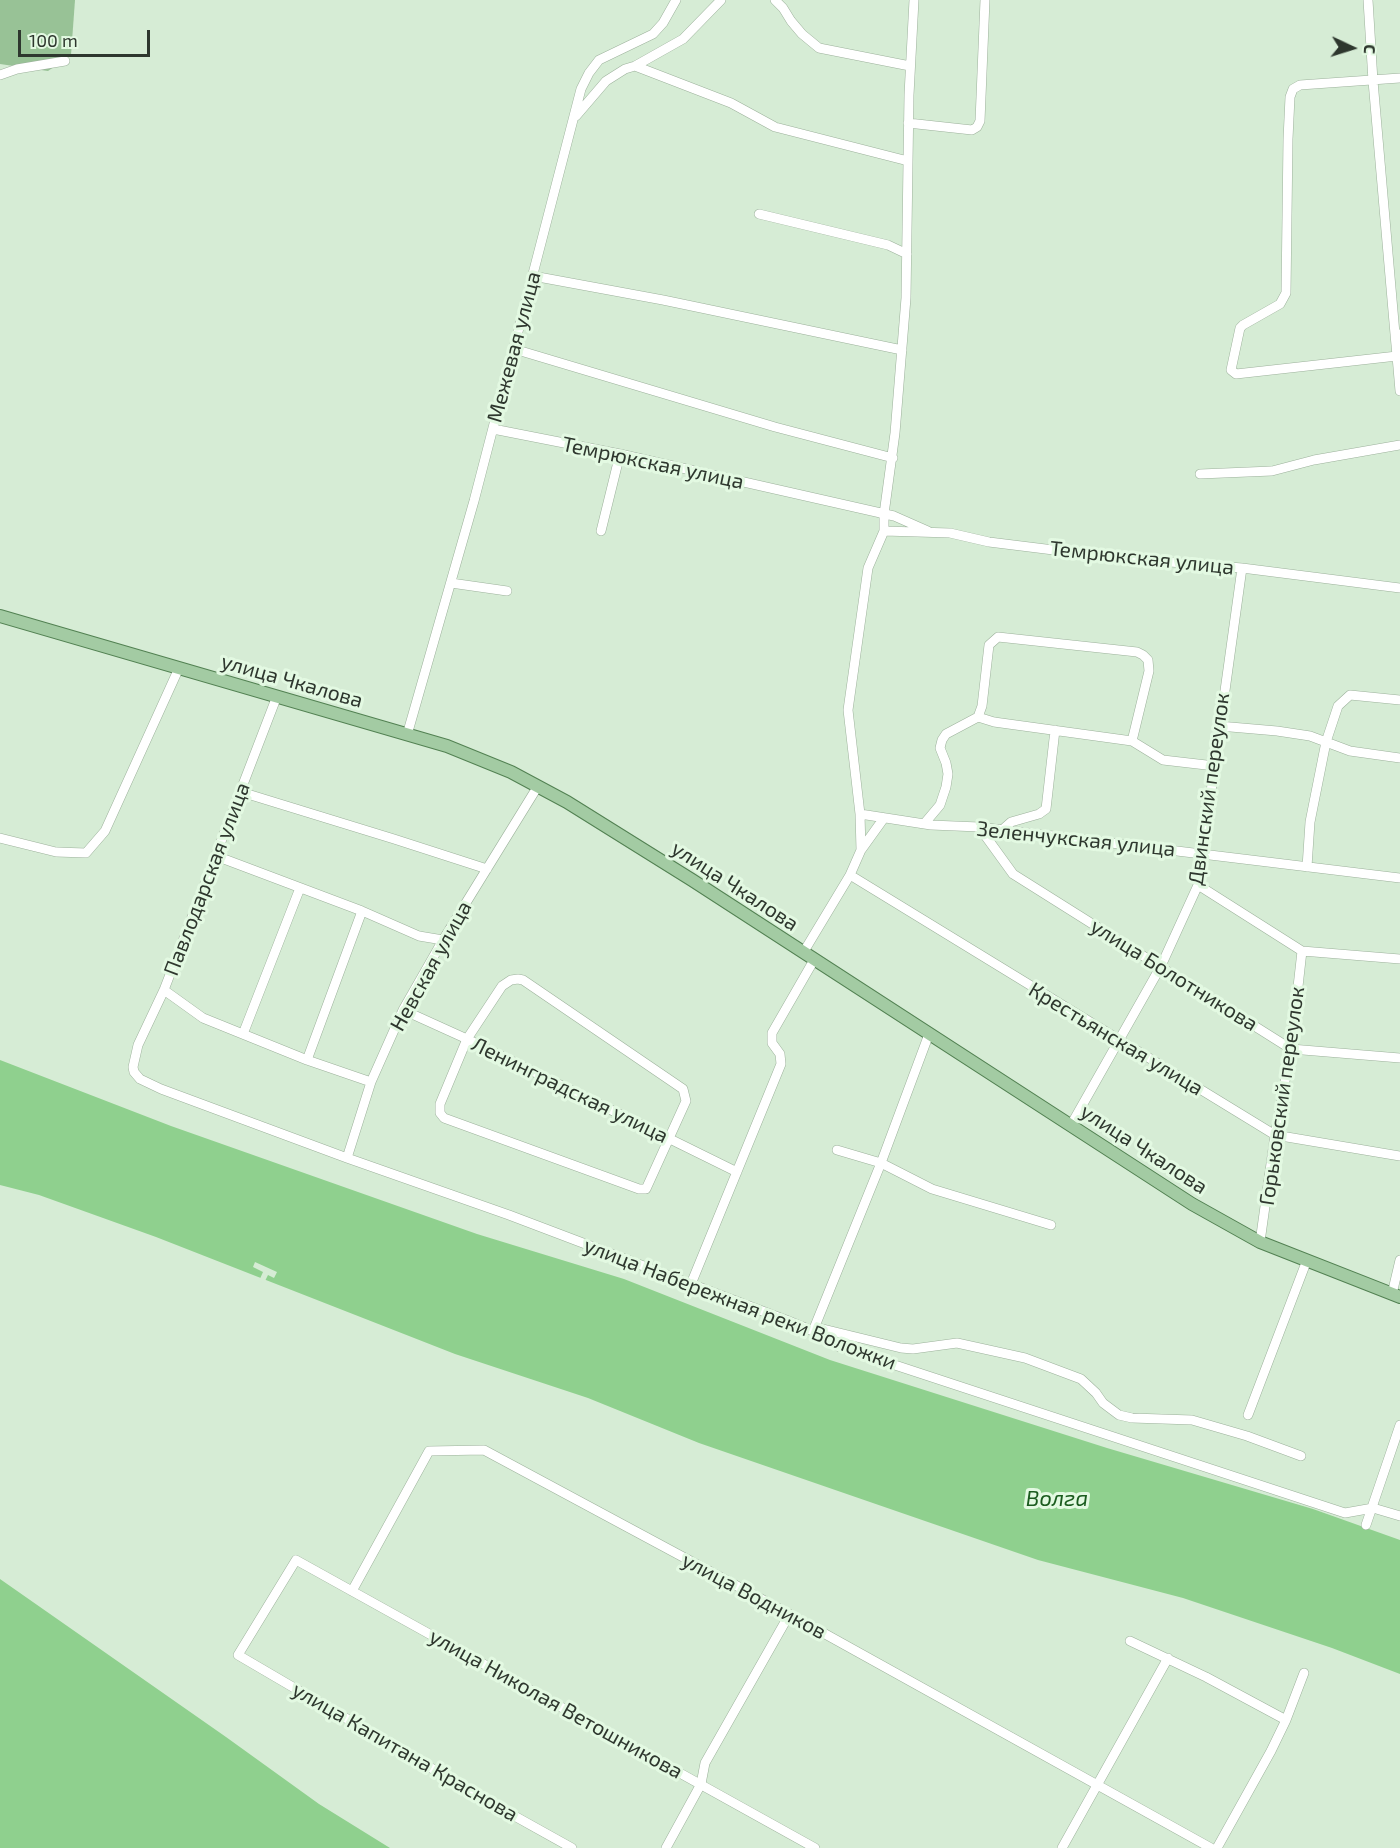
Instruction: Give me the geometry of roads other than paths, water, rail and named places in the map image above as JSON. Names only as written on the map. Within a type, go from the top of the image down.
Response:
[{"type":"main road","name":"улица Чкалова","points":[[0,616],[407,735],[473,756],[538,786],[676,870],[1192,1204],[1260,1242],[1396,1295]]},
{"type":"street","name":"Межевая улица","points":[[407,735],[493,429],[585,81],[599,60],[652,34],[663,22],[675,0]]},
{"type":"street","points":[[573,120],[606,81],[683,39],[721,0]]},
{"type":"street","points":[[775,0],[783,8],[790,21],[819,48],[910,66]]},
{"type":"street","points":[[861,850],[860,814],[849,710],[868,568],[884,531],[884,514],[893,458],[906,298],[908,123],[914,0]]},
{"type":"street","points":[[908,123],[972,130],[978,127],[985,0]]},
{"type":"street","points":[[1368,0],[1373,81],[1398,334],[1396,356],[1400,391]]},
{"type":"street","points":[[0,75],[17,69],[65,61]]},
{"type":"street","points":[[635,66],[731,103],[775,127],[908,161]]},
{"type":"street","points":[[1396,356],[1236,374],[1232,373],[1231,368],[1240,328],[1280,304],[1286,293],[1288,139],[1291,93],[1296,86],[1300,85],[1400,78]]},
{"type":"street","points":[[759,214],[888,245],[907,254]]},
{"type":"street","points":[[533,276],[663,300],[902,350]]},
{"type":"street","points":[[514,349],[776,428],[893,458]]},
{"type":"street","name":"Темрюкская улица","points":[[493,429],[620,454],[894,516],[933,533]]},
{"type":"street","points":[[1200,474],[1272,471],[1314,460],[1400,445]]},
{"type":"street","points":[[601,531],[620,454]]},
{"type":"street","name":"Темрюкская улица","points":[[884,531],[950,533],[989,542],[1110,557],[1242,568],[1400,588]]},
{"type":"street","name":"Двинский переулок","points":[[1071,1125],[1161,966],[1198,885],[1242,568]]},
{"type":"street","points":[[451,583],[507,591]]},
{"type":"street","points":[[924,824],[940,805],[946,787],[948,774],[940,748],[942,740],[946,734],[978,717],[982,706],[989,645],[994,639],[1002,637],[1137,652],[1143,655],[1148,660],[1149,671],[1132,741]]},
{"type":"street","points":[[0,838],[56,852],[86,853],[105,831],[179,668]]},
{"type":"street","points":[[1307,867],[1310,822],[1326,742],[1338,706],[1350,695],[1400,700]]},
{"type":"street","name":"Павлодарская улица","points":[[133,1061],[138,1045],[164,990],[277,696]]},
{"type":"street","points":[[978,717],[994,722],[1132,741],[1163,760],[1215,766]]},
{"type":"street","points":[[1219,726],[1310,736],[1350,751],[1400,758]]},
{"type":"street","points":[[1002,830],[1011,822],[1039,814],[1046,809],[1055,730]]},
{"type":"street","name":"Невская улица","points":[[347,1158],[372,1082],[403,1010],[443,940],[538,786]]},
{"type":"street","points":[[241,792],[394,838],[487,869]]},
{"type":"street","name":"Зеленчукская улица","points":[[860,814],[924,824],[979,827],[1400,878]]},
{"type":"street","points":[[691,1284],[781,1064],[780,1054],[772,1043],[772,1033],[861,850],[884,818]]},
{"type":"street","name":"улица Болотникова","points":[[979,827],[1013,874],[1291,1049],[1400,1058]]},
{"type":"street","points":[[216,856],[362,911],[419,936],[443,940]]},
{"type":"street","name":"Крестьянская улица","points":[[850,875],[1275,1135],[1400,1156]]},
{"type":"street","points":[[1198,885],[1302,951],[1400,959]]},
{"type":"street","points":[[243,1034],[300,888]]},
{"type":"street","points":[[307,1060],[362,911]]},
{"type":"street","name":"Горьковский переулок","points":[[1260,1242],[1275,1135],[1291,1049],[1302,951]]},
{"type":"street","points":[[511,980],[523,980],[683,1089],[686,1101],[668,1139],[647,1187],[641,1190],[444,1118],[440,1113],[440,1104],[466,1039],[502,986],[511,980]]},
{"type":"street","points":[[164,990],[203,1018],[307,1060],[372,1082]]},
{"type":"street","name":"Ленинградская улица","points":[[403,1010],[737,1172]]},
{"type":"street","points":[[929,1034],[881,1163],[814,1329],[901,1348],[913,1349],[957,1343],[1025,1358],[1081,1379],[1103,1403],[1119,1415],[1132,1418],[1192,1420],[1247,1436],[1301,1456]]},
{"type":"street","name":"улица Набережная реки Воложки","points":[[133,1061],[134,1072],[140,1078],[161,1089],[814,1329],[837,1346],[1345,1513],[1372,1508],[1400,1516]]},
{"type":"street","points":[[837,1150],[881,1163],[932,1189],[1051,1224]]},
{"type":"street","points":[[1248,1415],[1307,1260]]},
{"type":"street","points":[[1396,1295],[1400,1260]]},
{"type":"street","points":[[1366,1525],[1397,1445],[1400,1425]]},
{"type":"street","name":"улица Водников","points":[[352,1591],[429,1451],[484,1450],[789,1614],[1211,1848]]},
{"type":"street","name":"улица Николая Ветошникова","points":[[238,1655],[296,1560],[815,1848]]},
{"type":"street","points":[[666,1848],[701,1784],[705,1763],[789,1614]]},
{"type":"street","points":[[1130,1641],[1233,1690],[1286,1720]]},
{"type":"street","name":"улица Капитана Краснова","points":[[238,1655],[572,1848]]},
{"type":"street","points":[[1062,1848],[1168,1658]]},
{"type":"street","points":[[1217,1848],[1271,1751],[1304,1673]]},
{"type":"water","name":"Волга","points":[[0,1060],[171,1126],[477,1234],[624,1279],[830,1360],[1107,1448],[1313,1509],[1400,1540],[1400,1674],[1332,1648],[1183,1598],[1038,1560],[699,1443],[588,1398],[455,1354],[156,1237],[39,1195],[0,1185]]},
{"type":"water","points":[[0,1579],[319,1804],[390,1848],[0,1848]]}]
